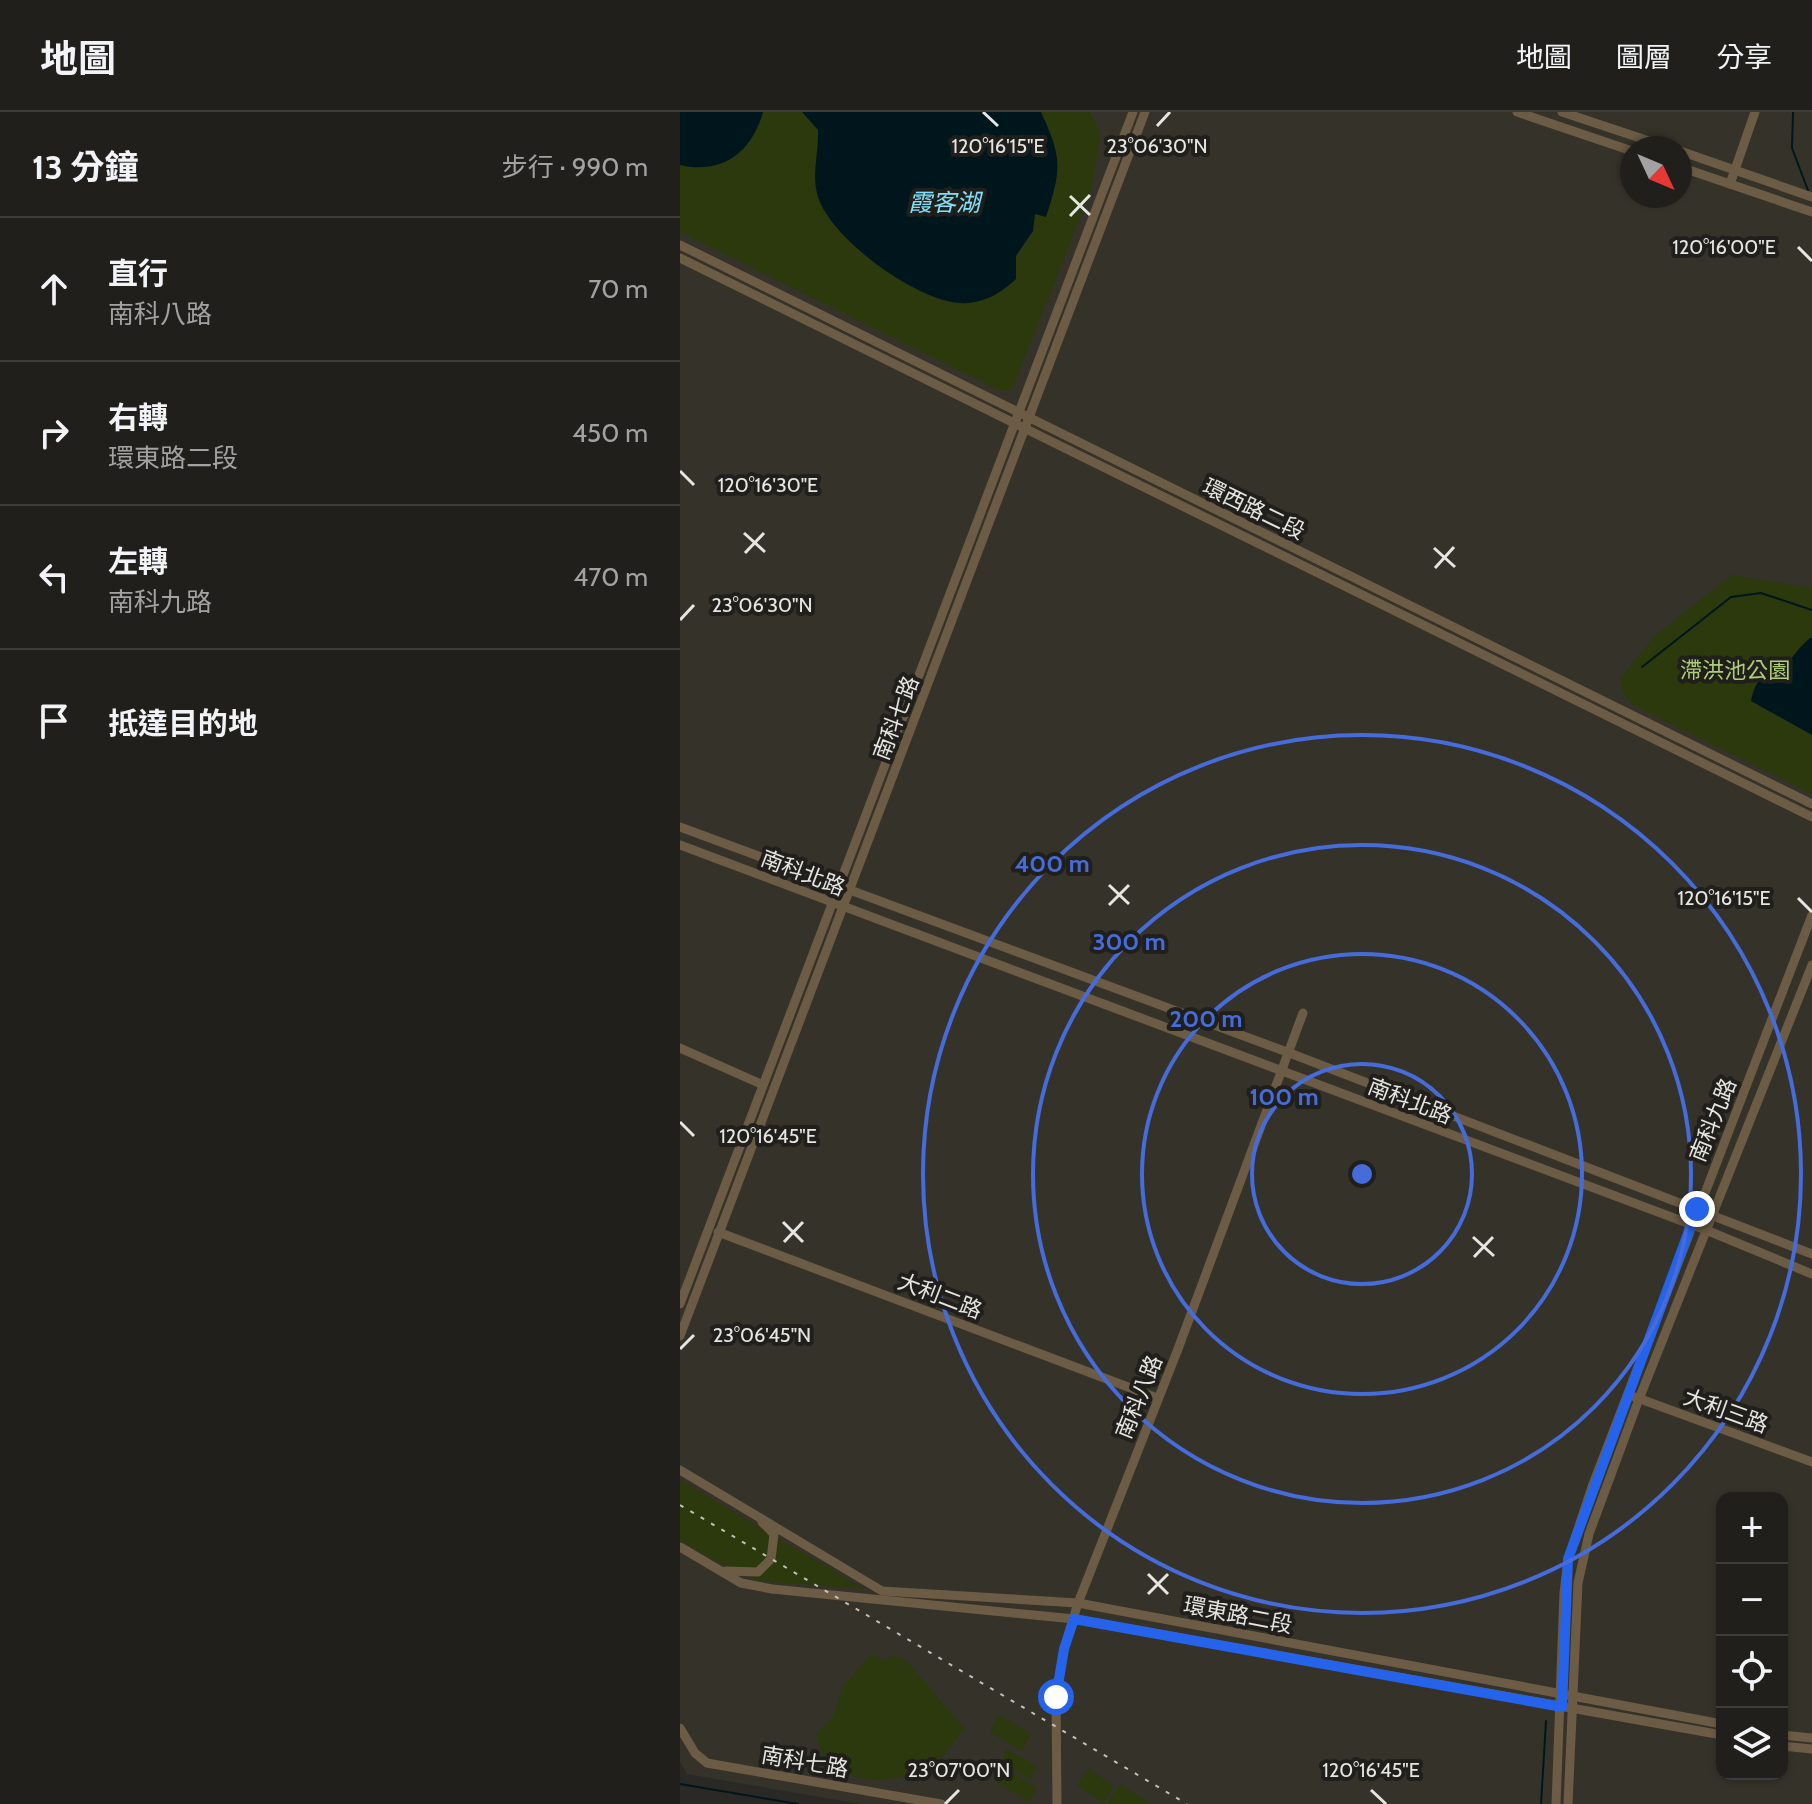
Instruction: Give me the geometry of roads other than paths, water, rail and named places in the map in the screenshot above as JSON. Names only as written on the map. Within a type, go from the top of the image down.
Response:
[{"type":"street","points":[[1017,411],[1133,112]]},
{"type":"street","name":"南科七路","points":[[680,1336],[722,1233],[1023,428],[1145,112]]},
{"type":"street","points":[[1517,112],[1620,147]]},
{"type":"street","points":[[1562,112],[1634,136]]},
{"type":"street","points":[[1730,184],[1755,112]]},
{"type":"street","points":[[1692,155],[1812,197]]},
{"type":"street","points":[[1692,171],[1812,212]]},
{"type":"street","name":"環西路二段","points":[[680,245],[1812,804]]},
{"type":"street","points":[[680,258],[1013,423]]},
{"type":"street","name":"南科七路","points":[[680,1304],[711,1230],[761,1084],[1017,411]]},
{"type":"street","name":"環西路二段","points":[[1013,423],[1812,817]]},
{"type":"street","name":"南科北路","points":[[680,827],[1287,1052],[1812,1254]]},
{"type":"street","name":"南科北路","points":[[680,845],[1706,1230],[1812,1274]]},
{"type":"street","name":"南科九路","points":[[1556,1804],[1553,1693],[1568,1559],[1697,1209],[1812,915]]},
{"type":"street","name":"南科九路","points":[[1568,1804],[1581,1571],[1589,1534],[1639,1399],[1812,965]]},
{"type":"street","name":"南科八路","points":[[1057,1804],[1056,1697],[1064,1649],[1078,1603],[1178,1349],[1303,1013]]},
{"type":"street","points":[[680,1048],[761,1084]]},
{"type":"street","name":"大利二路","points":[[711,1230],[1157,1398]]},
{"type":"street","name":"大利三路","points":[[1628,1394],[1812,1462]]},
{"type":"street","name":"環東路二段","points":[[680,1470],[882,1591],[1078,1603],[1716,1723]]},
{"type":"street","points":[[718,1569],[758,1572],[771,1559],[774,1534],[750,1511]]},
{"type":"street","name":"環東路二段","points":[[680,1547],[741,1583],[772,1589],[1074,1619],[1716,1734]]},
{"type":"street","name":"南科七路","points":[[680,1728],[695,1753],[707,1763],[941,1804]]},
{"type":"street","points":[[1788,1736],[1812,1738]]},
{"type":"street","points":[[1788,1747],[1812,1749]]},
{"type":"water","points":[[680,112],[763,112],[743,149],[722,163],[695,167],[680,165]]},
{"type":"water","name":"霞客湖","points":[[802,112],[1041,112],[1053,141],[1057,174],[1046,217],[1035,214],[1033,231],[1016,256],[1016,279],[982,300],[968,303],[949,301],[904,282],[859,250],[826,214],[818,197],[815,180],[818,130]]},
{"type":"water","points":[[1810,638],[1812,735],[1751,701],[1757,684],[1779,672]]},
{"type":"waterway","points":[[1793,112],[1792,148],[1809,193]]},
{"type":"waterway","points":[[1642,667],[1731,597],[1761,593],[1812,610]]},
{"type":"waterway","points":[[1541,1804],[1546,1721]]},
{"type":"waterway","points":[[680,1784],[798,1804]]},
{"type":"railway","points":[[680,1505],[1187,1804]]},
{"type":"park label","name":"滯洪池公園","points":[[1735,670]]}]
